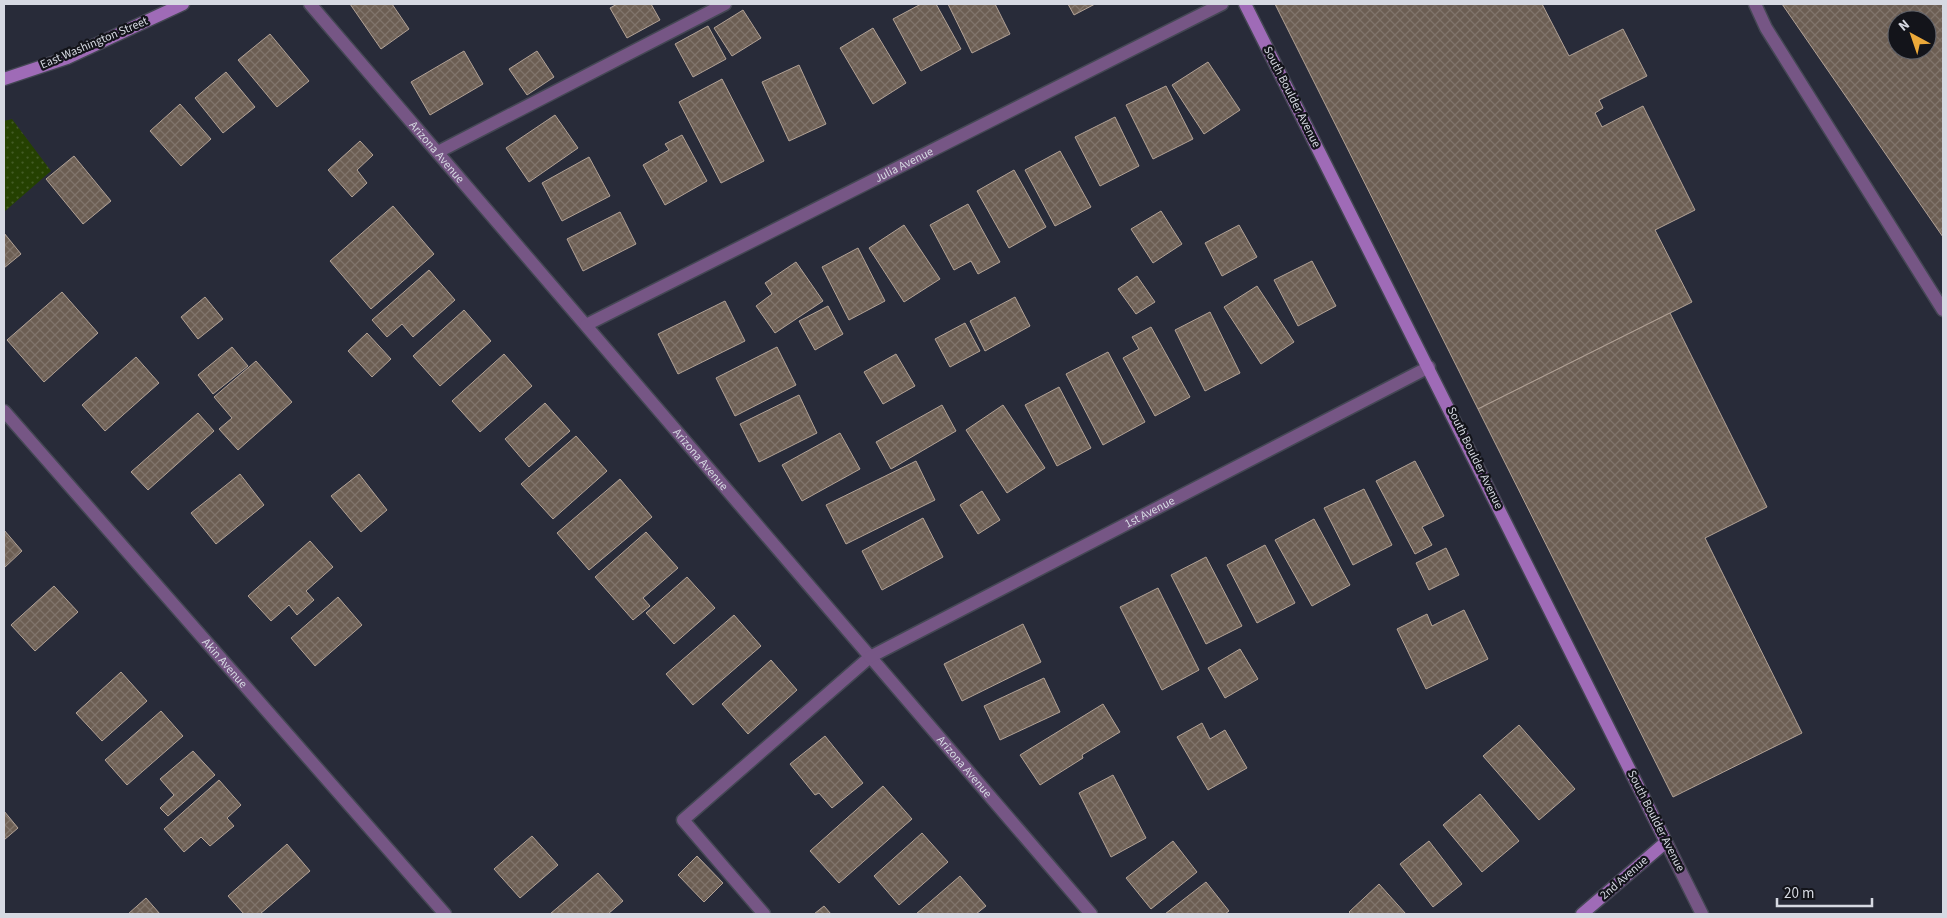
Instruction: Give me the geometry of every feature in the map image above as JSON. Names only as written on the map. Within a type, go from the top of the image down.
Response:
[{"type":"street","name":"East Washington Street","points":[[4,79],[67,58],[183,4]]},
{"type":"street","name":"Arizona Avenue","points":[[310,4],[1091,914]]},
{"type":"street","points":[[438,152],[725,4]]},
{"type":"street","name":"Julia Avenue","points":[[586,325],[1222,4]]},
{"type":"street","name":"South Boulder Avenue","points":[[1245,4],[1429,367],[1702,914]]},
{"type":"street","points":[[1755,4],[1766,28],[1943,310]]},
{"type":"street","name":"1st Avenue","points":[[764,914],[682,820],[870,657],[1429,367]]},
{"type":"street","name":"Akin Avenue","points":[[4,411],[445,914]]},
{"type":"street","name":"2nd Avenue","points":[[1582,914],[1666,842]]},
{"type":"green space","points":[[12,119],[51,171],[4,212],[4,121]]},
{"type":"building","points":[[350,4],[392,4],[409,29],[381,49]]},
{"type":"building","points":[[617,4],[651,4],[660,20],[627,38],[610,8]]},
{"type":"building","points":[[921,4],[936,4],[961,49],[921,71],[893,19]]},
{"type":"building","points":[[948,4],[995,4],[1010,34],[972,53]]},
{"type":"building","points":[[1068,4],[1095,4],[1074,15]]},
{"type":"building","points":[[1275,4],[1542,4],[1569,56],[1623,29],[1647,76],[1599,100],[1603,108],[1595,113],[1602,127],[1643,106],[1695,210],[1655,230],[1692,302],[1478,409]]},
{"type":"building","points":[[1782,4],[1943,4],[1943,237]]},
{"type":"building","points":[[743,10],[761,38],[732,56],[714,28]]},
{"type":"building","points":[[708,26],[726,59],[693,77],[675,44]]},
{"type":"building","points":[[873,28],[906,83],[873,104],[840,48]]},
{"type":"building","points":[[270,34],[309,81],[277,107],[238,60]]},
{"type":"building","points":[[464,51],[483,84],[430,115],[411,82]]},
{"type":"building","points":[[537,51],[554,77],[527,95],[509,69]]},
{"type":"building","points":[[1208,62],[1240,110],[1204,134],[1172,85]]},
{"type":"building","points":[[799,65],[826,124],[789,141],[762,82]]},
{"type":"building","points":[[226,72],[255,107],[223,133],[195,98]]},
{"type":"building","points":[[722,79],[764,161],[721,183],[679,102]]},
{"type":"building","points":[[1166,86],[1193,139],[1153,159],[1126,105]]},
{"type":"building","points":[[180,104],[211,139],[181,166],[150,131]]},
{"type":"building","points":[[555,115],[578,148],[529,182],[506,148]]},
{"type":"building","points":[[1115,117],[1139,166],[1100,186],[1075,137]]},
{"type":"building","points":[[682,135],[707,181],[665,205],[643,165],[669,150],[665,144]]},
{"type":"building","points":[[360,141],[373,155],[357,170],[367,183],[352,197],[328,170]]},
{"type":"building","points":[[1060,151],[1091,207],[1055,226],[1025,170]]},
{"type":"building","points":[[74,156],[111,201],[83,224],[46,179]]},
{"type":"building","points":[[589,157],[610,196],[562,221],[542,183]]},
{"type":"building","points":[[1014,170],[1046,227],[1009,248],[977,191]]},
{"type":"building","points":[[968,204],[1000,262],[978,274],[971,261],[954,270],[930,225]]},
{"type":"building","points":[[393,206],[434,254],[371,309],[330,261]]},
{"type":"building","points":[[1161,211],[1182,244],[1153,263],[1131,229]]},
{"type":"building","points":[[620,212],[636,244],[583,271],[567,239]]},
{"type":"building","points":[[904,225],[940,279],[904,302],[869,248]]},
{"type":"building","points":[[1239,225],[1257,257],[1222,276],[1205,243]]},
{"type":"building","points":[[4,233],[21,254],[4,268]]},
{"type":"building","points":[[858,248],[885,301],[849,320],[822,267]]},
{"type":"building","points":[[1312,261],[1336,306],[1298,326],[1274,280]]},
{"type":"building","points":[[796,262],[823,301],[775,333],[756,306],[772,294],[765,283]]},
{"type":"building","points":[[429,270],[455,300],[413,337],[402,324],[387,337],[372,320]]},
{"type":"building","points":[[1137,276],[1155,302],[1136,314],[1118,289]]},
{"type":"building","points":[[1257,286],[1294,342],[1261,364],[1224,307]]},
{"type":"building","points":[[62,292],[98,333],[44,382],[7,340]]},
{"type":"building","points":[[205,297],[223,319],[198,339],[181,317]]},
{"type":"building","points":[[1015,297],[1030,326],[985,351],[970,321]]},
{"type":"building","points":[[725,301],[745,341],[678,374],[658,334]]},
{"type":"building","points":[[828,306],[843,334],[815,350],[799,321]]},
{"type":"building","points":[[464,310],[491,341],[440,386],[413,356]]},
{"type":"building","points":[[1210,312],[1240,373],[1205,391],[1175,330]]},
{"type":"building","points":[[1670,313],[1767,507],[1705,538],[1802,733],[1673,797],[1478,409]]},
{"type":"building","points":[[965,323],[980,351],[950,367],[935,339]]},
{"type":"building","points":[[1151,327],[1190,397],[1155,416],[1123,358],[1139,349],[1132,337]]},
{"type":"building","points":[[367,333],[391,359],[372,377],[348,351]]},
{"type":"building","points":[[232,347],[248,366],[213,394],[198,375]]},
{"type":"building","points":[[777,347],[796,385],[735,416],[716,378]]},
{"type":"building","points":[[1108,352],[1145,422],[1103,445],[1066,374]]},
{"type":"building","points":[[504,354],[532,386],[480,432],[452,401]]},
{"type":"building","points":[[896,354],[915,386],[883,404],[864,372]]},
{"type":"building","points":[[136,357],[159,383],[105,431],[82,405]]},
{"type":"building","points":[[256,361],[292,402],[238,450],[219,429],[232,418],[214,397]]},
{"type":"building","points":[[1059,387],[1091,448],[1057,466],[1025,405]]},
{"type":"building","points":[[799,395],[817,433],[759,462],[740,424]]},
{"type":"building","points":[[545,403],[570,431],[529,467],[505,439]]},
{"type":"building","points":[[942,405],[956,431],[891,469],[876,442]]},
{"type":"building","points":[[1003,405],[1045,468],[1007,493],[966,430]]},
{"type":"building","points":[[198,413],[214,431],[148,490],[131,472]]},
{"type":"building","points":[[840,433],[860,469],[802,501],[782,465]]},
{"type":"building","points":[[576,436],[607,471],[553,519],[521,484]]},
{"type":"building","points":[[916,461],[935,500],[846,544],[826,505]]},
{"type":"building","points":[[1415,461],[1444,516],[1422,527],[1432,545],[1415,554],[1376,481]]},
{"type":"building","points":[[240,474],[264,505],[216,544],[191,513]]},
{"type":"building","points":[[359,474],[387,510],[361,532],[331,496]]},
{"type":"building","points":[[620,479],[652,517],[589,570],[557,533]]},
{"type":"building","points":[[1364,489],[1392,545],[1353,565],[1324,508]]},
{"type":"building","points":[[982,491],[1000,520],[978,534],[960,505]]},
{"type":"building","points":[[923,518],[943,557],[882,590],[862,551]]},
{"type":"building","points":[[1314,519],[1350,585],[1312,606],[1275,540]]},
{"type":"building","points":[[4,530],[22,551],[4,568]]},
{"type":"building","points":[[646,532],[678,568],[643,598],[650,606],[633,620],[595,577]]},
{"type":"building","points":[[310,541],[333,567],[306,591],[314,600],[297,615],[289,605],[271,621],[248,596]]},
{"type":"building","points":[[1265,545],[1295,603],[1257,623],[1227,565]]},
{"type":"building","points":[[1446,548],[1459,575],[1429,590],[1416,563]]},
{"type":"building","points":[[1206,557],[1242,626],[1206,644],[1171,575]]},
{"type":"building","points":[[687,577],[715,608],[674,644],[646,613]]},
{"type":"building","points":[[54,586],[78,612],[35,651],[11,625]]},
{"type":"building","points":[[1158,588],[1199,670],[1162,690],[1120,607]]},
{"type":"building","points":[[338,597],[362,625],[315,666],[291,638]]},
{"type":"building","points":[[1464,610],[1488,659],[1426,689],[1397,629],[1427,614],[1432,626]]},
{"type":"building","points":[[734,615],[761,646],[693,705],[666,674]]},
{"type":"building","points":[[1023,624],[1041,662],[962,701],[944,664]]},
{"type":"building","points":[[1240,649],[1258,679],[1225,698],[1208,668]]},
{"type":"building","points":[[771,660],[797,690],[748,734],[722,704]]},
{"type":"building","points":[[121,672],[147,701],[102,741],[76,713]]},
{"type":"building","points":[[1044,678],[1060,712],[1000,740],[984,706]]},
{"type":"building","points":[[1103,704],[1120,732],[1082,755],[1083,758],[1040,785],[1020,755]]},
{"type":"building","points":[[161,711],[183,736],[127,785],[105,760]]},
{"type":"building","points":[[1202,723],[1210,739],[1225,730],[1247,768],[1208,790],[1177,737]]},
{"type":"building","points":[[1519,725],[1575,789],[1539,820],[1483,756]]},
{"type":"building","points":[[825,736],[863,783],[832,808],[819,793],[815,795],[790,764]]},
{"type":"building","points":[[193,751],[215,775],[168,816],[160,808],[174,795],[160,779]]},
{"type":"building","points":[[1113,775],[1146,838],[1111,857],[1079,793]]},
{"type":"building","points":[[219,780],[241,805],[227,818],[234,826],[210,846],[201,837],[184,852],[164,829]]},
{"type":"building","points":[[883,786],[912,819],[839,883],[810,851]]},
{"type":"building","points":[[1480,794],[1519,841],[1482,872],[1443,825]]},
{"type":"building","points":[[4,811],[18,828],[4,840]]},
{"type":"building","points":[[922,833],[948,862],[899,905],[874,876]]},
{"type":"building","points":[[532,836],[558,865],[520,898],[494,869]]},
{"type":"building","points":[[1173,841],[1197,872],[1151,909],[1126,878]]},
{"type":"building","points":[[1429,841],[1462,884],[1433,907],[1400,864]]},
{"type":"building","points":[[287,844],[310,871],[260,914],[244,914],[228,896]]},
{"type":"building","points":[[697,856],[723,883],[704,902],[678,875]]},
{"type":"building","points":[[598,873],[623,901],[608,914],[550,914]]},
{"type":"building","points":[[960,876],[986,906],[976,914],[916,914]]},
{"type":"building","points":[[1206,882],[1229,911],[1225,914],[1165,914]]},
{"type":"building","points":[[1379,884],[1406,914],[1351,914],[1349,912]]},
{"type":"building","points":[[146,898],[160,914],[128,914]]},
{"type":"building","points":[[824,906],[831,914],[814,914]]}]
